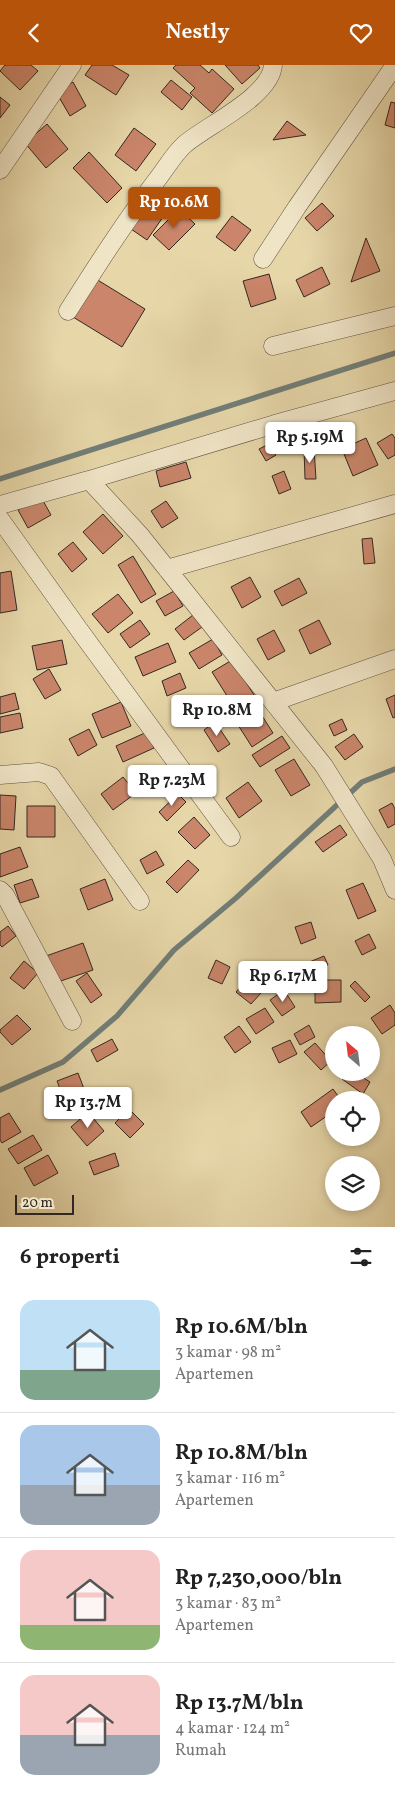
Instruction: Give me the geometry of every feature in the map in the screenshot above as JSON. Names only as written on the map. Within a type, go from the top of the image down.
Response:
[{"type":"street","points":[[0,170],[72,65]]},
{"type":"street","points":[[68,311],[122,228],[184,145],[240,107],[265,82],[272,71],[273,65]]},
{"type":"street","points":[[263,259],[395,65]]},
{"type":"street","points":[[273,346],[395,317]]},
{"type":"street","points":[[0,505],[275,423],[395,391]]},
{"type":"street","points":[[89,480],[140,535],[324,766],[382,859],[395,889]]},
{"type":"street","points":[[166,569],[395,503]]},
{"type":"street","points":[[0,519],[231,837]]},
{"type":"street","points":[[273,702],[395,659]]},
{"type":"street","points":[[0,775],[39,771],[51,776],[140,901]]},
{"type":"street","points":[[0,890],[5,895],[72,1021]]},
{"type":"building","points":[[5,65],[31,65],[38,71],[20,90],[0,71]]},
{"type":"building","points":[[92,65],[112,65],[129,75],[116,95],[85,75]]},
{"type":"building","points":[[176,65],[200,65],[209,73],[212,69],[234,89],[212,113],[190,93],[195,88],[173,68]]},
{"type":"building","points":[[225,65],[258,65],[260,68],[242,84]]},
{"type":"building","points":[[171,80],[192,97],[182,110],[161,92]]},
{"type":"building","points":[[73,82],[86,106],[70,116],[56,92]]},
{"type":"building","points":[[0,97],[10,105],[0,118]]},
{"type":"building","points":[[391,102],[395,103],[395,128],[385,125]]},
{"type":"building","points":[[287,121],[306,135],[273,140]]},
{"type":"building","points":[[47,124],[68,149],[46,168],[25,143]]},
{"type":"building","points":[[134,128],[156,144],[136,171],[115,155]]},
{"type":"building","points":[[89,152],[122,188],[107,203],[73,168]]},
{"type":"building","points":[[154,196],[170,207],[147,240],[131,229]]},
{"type":"building","points":[[322,203],[334,216],[317,231],[305,218]]},
{"type":"building","points":[[179,209],[195,224],[169,250],[153,235]]},
{"type":"building","points":[[232,216],[251,230],[235,251],[216,237]]},
{"type":"building","points":[[366,238],[380,271],[351,282]]},
{"type":"building","points":[[322,267],[330,284],[304,297],[296,280]]},
{"type":"building","points":[[269,274],[276,299],[251,307],[243,281]]},
{"type":"building","points":[[96,279],[145,309],[122,347],[73,317]]},
{"type":"building","points":[[392,434],[395,438],[395,455],[388,459],[377,443]]},
{"type":"building","points":[[366,438],[378,465],[353,476],[342,449]]},
{"type":"building","points":[[269,444],[276,455],[266,461],[259,449]]},
{"type":"building","points":[[304,448],[314,448],[316,479],[305,479]]},
{"type":"building","points":[[186,462],[191,478],[160,487],[156,471]]},
{"type":"building","points":[[284,471],[291,489],[279,494],[272,476]]},
{"type":"building","points":[[41,497],[51,515],[28,528],[18,510]]},
{"type":"building","points":[[166,501],[178,518],[162,528],[151,511]]},
{"type":"building","points":[[103,514],[123,536],[103,554],[83,532]]},
{"type":"building","points":[[372,538],[375,563],[364,564],[362,539]]},
{"type":"building","points":[[73,542],[87,559],[72,572],[58,554]]},
{"type":"building","points":[[133,556],[156,594],[141,603],[118,565]]},
{"type":"building","points":[[11,571],[17,610],[0,613],[0,573]]},
{"type":"building","points":[[250,577],[261,597],[242,608],[231,587]]},
{"type":"building","points":[[299,578],[307,593],[282,606],[274,591]]},
{"type":"building","points":[[174,591],[183,606],[165,616],[156,601]]},
{"type":"building","points":[[118,594],[133,613],[108,633],[92,614]]},
{"type":"building","points":[[193,615],[202,627],[184,640],[175,629]]},
{"type":"building","points":[[140,620],[150,634],[130,648],[120,634]]},
{"type":"building","points":[[319,620],[331,644],[310,654],[299,630]]},
{"type":"building","points":[[274,630],[285,651],[268,660],[257,639]]},
{"type":"building","points":[[213,639],[222,655],[199,669],[189,653]]},
{"type":"building","points":[[62,640],[67,664],[37,670],[32,646]]},
{"type":"building","points":[[168,643],[176,662],[143,676],[135,657]]},
{"type":"building","points":[[232,660],[254,695],[234,707],[212,672]]},
{"type":"building","points":[[49,669],[61,690],[45,699],[33,679]]},
{"type":"building","points":[[180,673],[186,688],[167,696],[162,681]]},
{"type":"building","points":[[15,693],[19,709],[0,714],[0,697]]},
{"type":"building","points":[[395,695],[395,717],[393,718],[386,699]]},
{"type":"building","points":[[121,702],[131,726],[102,738],[92,714]]},
{"type":"building","points":[[259,711],[273,733],[252,747],[238,725]]},
{"type":"building","points":[[20,713],[23,728],[0,733],[0,717]]},
{"type":"building","points":[[342,719],[347,730],[334,736],[329,725]]},
{"type":"building","points":[[215,722],[230,744],[218,752],[204,730]]},
{"type":"building","points":[[89,729],[97,745],[78,756],[69,739]]},
{"type":"building","points":[[147,732],[154,748],[123,762],[116,746]]},
{"type":"building","points":[[354,734],[363,747],[345,760],[335,747]]},
{"type":"building","points":[[282,736],[290,748],[260,767],[252,755]]},
{"type":"building","points":[[294,759],[310,785],[291,796],[275,770]]},
{"type":"building","points":[[123,777],[136,793],[113,810],[101,794]]},
{"type":"building","points":[[248,782],[262,801],[239,818],[226,798]]},
{"type":"building","points":[[178,794],[186,802],[167,821],[159,812]]},
{"type":"building","points":[[0,795],[16,796],[14,830],[0,829]]},
{"type":"building","points":[[392,803],[395,809],[395,824],[388,828],[379,810]]},
{"type":"building","points":[[27,806],[55,806],[55,837],[27,837]]},
{"type":"building","points":[[194,817],[210,835],[195,849],[178,832]]},
{"type":"building","points":[[340,825],[347,835],[323,852],[315,842]]},
{"type":"building","points":[[20,847],[28,867],[0,877],[0,854]]},
{"type":"building","points":[[156,851],[164,865],[147,874],[140,860]]},
{"type":"building","points":[[188,860],[199,870],[177,893],[166,882]]},
{"type":"building","points":[[32,879],[39,897],[20,903],[14,885]]},
{"type":"building","points":[[105,879],[113,900],[88,910],[80,889]]},
{"type":"building","points":[[363,883],[376,911],[358,919],[346,890]]},
{"type":"building","points":[[311,922],[316,938],[301,944],[295,927]]},
{"type":"building","points":[[8,926],[16,936],[2,947],[0,945],[0,932]]},
{"type":"building","points":[[369,934],[376,948],[362,955],[355,941]]},
{"type":"building","points":[[83,943],[93,970],[55,983],[46,956]]},
{"type":"building","points":[[324,956],[328,965],[311,973],[307,963]]},
{"type":"building","points":[[216,960],[230,967],[222,984],[208,978]]},
{"type":"building","points":[[24,961],[38,973],[24,989],[10,978]]},
{"type":"building","points":[[256,969],[271,982],[251,1004],[236,992]]},
{"type":"building","points":[[87,973],[102,995],[91,1003],[76,981]]},
{"type":"building","points":[[315,980],[341,980],[341,1002],[315,1003]]},
{"type":"building","points":[[355,981],[370,997],[365,1002],[350,986]]},
{"type":"building","points":[[284,990],[295,1007],[282,1016],[270,1000]]},
{"type":"building","points":[[390,1005],[395,1013],[395,1025],[382,1034],[380,1026],[376,1026],[371,1018]]},
{"type":"building","points":[[265,1008],[274,1022],[256,1034],[246,1019]]},
{"type":"building","points":[[17,1015],[31,1029],[12,1045],[0,1030]]},
{"type":"building","points":[[309,1025],[315,1037],[300,1045],[294,1034]]},
{"type":"building","points":[[239,1026],[251,1042],[235,1053],[224,1037]]},
{"type":"building","points":[[112,1039],[118,1050],[97,1062],[91,1050]]},
{"type":"building","points":[[290,1040],[297,1054],[279,1063],[272,1048]]},
{"type":"building","points":[[315,1043],[325,1054],[325,1066],[321,1070],[304,1052]]},
{"type":"building","points":[[78,1073],[89,1102],[68,1110],[57,1081]]},
{"type":"building","points":[[345,1081],[370,1082],[365,1091],[359,1091]]},
{"type":"building","points":[[325,1095],[325,1117],[311,1127],[301,1112]]},
{"type":"building","points":[[129,1109],[144,1124],[130,1138],[115,1123]]},
{"type":"building","points":[[88,1112],[104,1131],[87,1146],[71,1127]]},
{"type":"building","points":[[9,1113],[21,1132],[2,1143],[0,1140],[0,1118]]},
{"type":"building","points":[[33,1135],[42,1150],[18,1164],[8,1149]]},
{"type":"building","points":[[115,1153],[119,1166],[94,1175],[89,1162]]},
{"type":"building","points":[[48,1155],[58,1173],[34,1186],[24,1168]]},
{"type":"waterway","points":[[0,479],[395,353]]},
{"type":"waterway","points":[[0,1090],[63,1062],[117,1016],[174,950],[236,898],[362,782],[395,769]]}]
